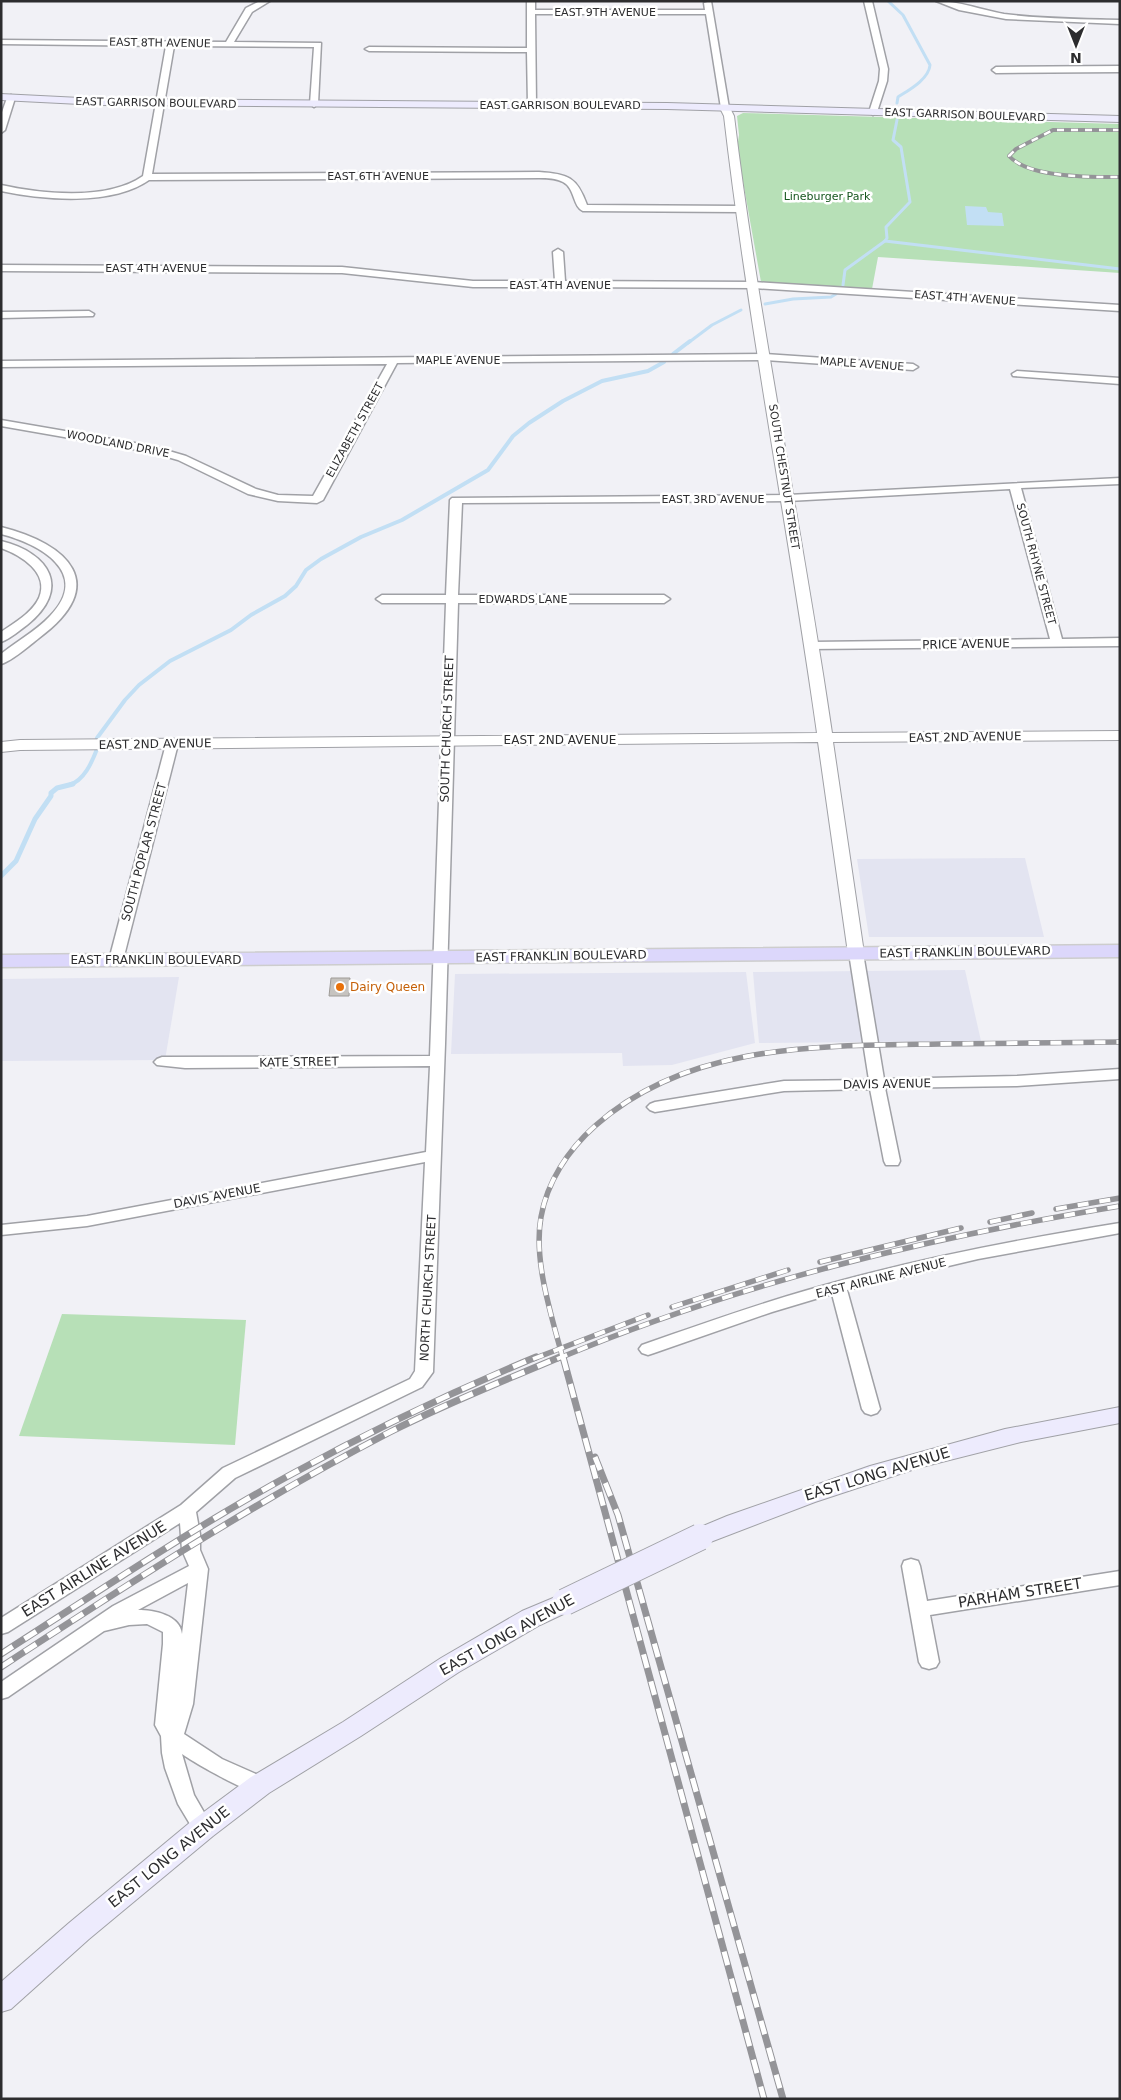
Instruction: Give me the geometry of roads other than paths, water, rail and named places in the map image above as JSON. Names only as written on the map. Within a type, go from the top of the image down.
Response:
[{"type":"main road","name":"EAST GARRISON BOULEVARD","points":[[6,98],[57,102],[725,108],[1120,119]]},
{"type":"main road","name":"EAST FRANKLIN BOULEVARD","points":[[1,960],[440,958],[1120,951]]},
{"type":"main road","name":"EAST LONG AVENUE","points":[[1,2000],[79,1931],[203,1828],[260,1785],[352,1729],[450,1665],[531,1618],[700,1537],[817,1492],[894,1467],[990,1440],[1120,1415]]},
{"type":"street","points":[[530,1],[532,105]]},
{"type":"street","name":"SOUTH CHESTNUT STREET","points":[[708,1],[725,108],[729,116],[740,209],[812,646],[856,953]]},
{"type":"street","points":[[868,1],[884,69],[883,81],[873,112]]},
{"type":"street","points":[[940,1],[970,10],[1006,16],[1120,22]]},
{"type":"street","points":[[229,44],[249,10],[265,2]]},
{"type":"street","name":"EAST 9TH AVENUE","points":[[531,12],[710,12]]},
{"type":"street","name":"EAST 8TH AVENUE","points":[[1,42],[318,46],[314,104]]},
{"type":"street","points":[[147,177],[170,44]]},
{"type":"street","points":[[369,49],[531,50]]},
{"type":"street","points":[[996,70],[1120,69]]},
{"type":"street","points":[[1,130],[6,98]]},
{"type":"street","name":"EAST 6TH AVENUE","points":[[1,188],[47,194],[97,192],[129,188],[147,177],[562,176],[576,189],[583,208],[740,209]]},
{"type":"street","points":[[558,252],[560,286]]},
{"type":"street","name":"EAST 4TH AVENUE","points":[[1,268],[342,270],[459,283],[560,286],[754,285],[1120,308]]},
{"type":"street","points":[[1,315],[89,314]]},
{"type":"street","name":"MAPLE AVENUE","points":[[1,364],[765,357],[914,367]]},
{"type":"street","name":"ELIZABETH STREET","points":[[317,500],[394,360]]},
{"type":"street","points":[[1017,374],[1120,381]]},
{"type":"street","name":"WOODLAND DRIVE","points":[[1,423],[161,451],[182,458],[252,492],[278,498],[317,500]]},
{"type":"street","name":"EAST 3RD AVENUE","points":[[456,500],[788,498],[1120,481]]},
{"type":"street","name":"SOUTH RHYNE STREET","points":[[1015,485],[1057,643]]},
{"type":"street","name":"SOUTH CHURCH STREET","points":[[440,958],[446,741],[456,500]]},
{"type":"street","points":[[1,530],[34,540],[53,552],[66,566],[72,584],[70,593],[60,612],[1,660]]},
{"type":"street","points":[[1,544],[20,551],[38,565],[47,580],[48,588],[39,608],[1,638]]},
{"type":"street","name":"EDWARDS LANE","points":[[382,599],[664,599]]},
{"type":"street","name":"PRICE AVENUE","points":[[812,646],[1120,642]]},
{"type":"street","name":"EAST 2ND AVENUE","points":[[1,747],[20,745],[1120,735]]},
{"type":"street","name":"SOUTH POPLAR STREET","points":[[116,960],[172,744]]},
{"type":"street","points":[[856,953],[877,1085],[892,1161]]},
{"type":"street","name":"NORTH CHURCH STREET","points":[[187,1510],[229,1473],[416,1383],[424,1372],[440,958]]},
{"type":"street","name":"KATE STREET","points":[[162,1062],[185,1064],[436,1061]]},
{"type":"street","name":"DAVIS AVENUE","points":[[655,1107],[784,1086],[1017,1081],[1120,1074]]},
{"type":"street","name":"DAVIS AVENUE","points":[[1,1230],[87,1221],[432,1156]]},
{"type":"street","name":"EAST AIRLINE AVENUE","points":[[648,1349],[735,1318],[838,1287],[1012,1247],[1120,1228]]},
{"type":"street","points":[[838,1287],[871,1410]]},
{"type":"street","points":[[187,1510],[191,1534],[191,1550],[199,1569],[183,1704],[173,1737],[172,1756],[194,1817],[203,1828]]},
{"type":"street","name":"EAST AIRLINE AVENUE","points":[[4,1620],[187,1510]]},
{"type":"street","points":[[911,1566],[929,1662]]},
{"type":"street","points":[[1,1692],[120,1611],[199,1569]]},
{"type":"street","name":"PARHAM STREET","points":[[920,1609],[1120,1578]]},
{"type":"street","points":[[101,1624],[140,1615],[160,1619],[172,1629],[173,1644],[165,1725],[173,1737],[190,1751],[217,1768],[260,1785]]},
{"type":"water","points":[[965,206],[986,207],[988,212],[1002,213],[1004,226],[967,225]]},
{"type":"waterway","points":[[888,1],[903,15],[930,65],[926,75],[898,97],[897,103]]},
{"type":"waterway","points":[[885,241],[887,238],[886,227],[910,202],[901,147],[893,140],[897,120]]},
{"type":"waterway","points":[[843,285],[845,270],[885,241]]},
{"type":"waterway","points":[[885,241],[1120,269]]},
{"type":"waterway","points":[[765,304],[793,299],[831,297],[836,294]]},
{"type":"waterway","points":[[688,343],[712,325],[741,310]]},
{"type":"waterway","points":[[673,354],[690,341]]},
{"type":"waterway","points":[[97,738],[125,700],[139,685],[170,661],[231,630],[251,615],[285,596],[296,586],[306,570],[321,559],[361,537],[402,520],[488,470],[513,436],[563,401],[602,381],[648,371],[664,362]]},
{"type":"waterway","points":[[69,785],[79,780],[83,775],[97,749]]},
{"type":"waterway","points":[[69,785],[73,784]]},
{"type":"waterway","points":[[1,876],[16,861],[35,819],[51,796],[51,793],[57,788],[69,785]]},
{"type":"railway","points":[[1120,130],[1053,130],[1016,149],[1009,156],[1031,169],[1045,172],[1061,175],[1120,177]]},
{"type":"railway","points":[[560,1349],[549,1307],[542,1270],[539,1234],[544,1204],[560,1167],[576,1145],[595,1126],[632,1098],[672,1078],[714,1064],[759,1054],[850,1046],[1120,1042]]},
{"type":"railway","points":[[1056,1209],[1120,1198]]},
{"type":"railway","points":[[562,1357],[625,1332],[694,1308],[834,1266],[976,1233],[1120,1206]]},
{"type":"railway","points":[[990,1222],[1032,1213]]},
{"type":"railway","points":[[820,1262],[961,1228]]},
{"type":"railway","points":[[672,1307],[788,1270]]},
{"type":"railway","points":[[560,1349],[648,1315]]},
{"type":"railway","points":[[533,1359],[560,1349]]},
{"type":"railway","points":[[560,1349],[562,1357]]},
{"type":"railway","points":[[1,1654],[180,1539],[290,1475],[412,1413],[536,1357]]},
{"type":"railway","points":[[1,1667],[192,1545],[340,1459],[432,1412],[560,1357]]},
{"type":"railway","points":[[557,1359],[562,1357]]},
{"type":"railway","points":[[563,1357],[764,2099]]},
{"type":"railway","points":[[595,1457],[618,1515],[783,2099]]},
{"type":"place","name":"Dairy Queen","points":[[340,987]]},
{"type":"park label","name":"Lineburger Park","points":[[827,196]]}]
